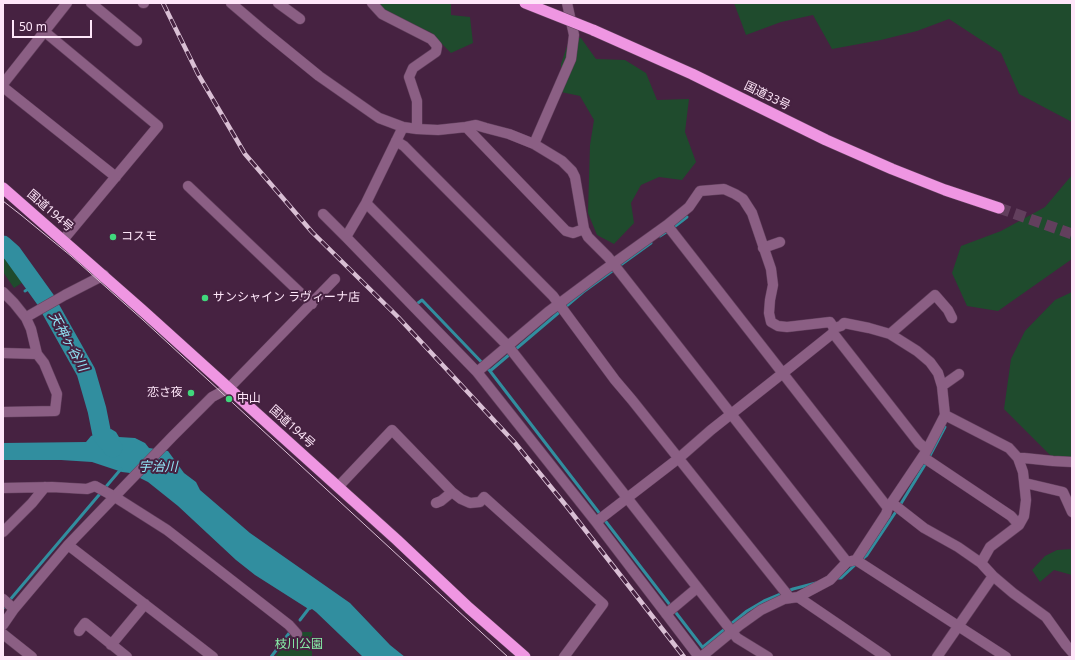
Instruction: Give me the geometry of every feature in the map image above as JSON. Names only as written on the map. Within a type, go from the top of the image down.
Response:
[{"type":"highway","name":"国道33号","points":[[525,3],[592,30],[692,74],[826,140],[892,169],[945,190],[998,208]]},
{"type":"highway","name":"国道194号","points":[[3,188],[104,275],[469,608],[525,657]]},
{"type":"street","points":[[67,3],[3,85],[116,177]]},
{"type":"street","points":[[91,3],[137,41]]},
{"type":"street","points":[[231,3],[319,76],[379,118],[403,127],[417,129],[438,130],[476,125],[509,134],[534,144],[562,161],[572,171],[575,177],[584,229],[594,244],[613,263],[731,415],[852,561],[1006,657]]},
{"type":"street","points":[[278,3],[300,19]]},
{"type":"street","points":[[372,3],[382,14],[431,39],[437,46],[436,52],[413,68],[409,77],[417,101],[417,129]]},
{"type":"street","points":[[534,144],[571,59],[574,35],[567,3]]},
{"type":"street","points":[[45,32],[158,126],[63,240]]},
{"type":"street","points":[[346,237],[366,203],[403,127]]},
{"type":"street","points":[[466,127],[566,231],[573,233],[584,229]]},
{"type":"street","points":[[396,141],[404,146],[553,296],[615,380],[794,597],[886,657]]},
{"type":"street","points":[[188,186],[312,304]]},
{"type":"street","points":[[482,367],[613,263],[635,249],[667,225],[689,207],[700,191],[724,189],[743,199],[752,213],[773,276],[769,313],[771,322],[778,326],[787,327],[830,322],[834,330],[919,443],[925,454],[1011,516],[1019,525]]},
{"type":"street","points":[[366,203],[508,346],[731,631],[737,638],[768,657]]},
{"type":"street","points":[[323,214],[482,367],[671,610],[703,655],[731,631],[761,610],[784,599],[794,597],[830,580],[852,561],[886,514],[890,505],[925,454],[945,415],[942,386],[938,373],[930,362],[917,351],[890,334],[869,328],[844,324],[834,330],[711,430],[679,458],[600,518]]},
{"type":"street","points":[[667,225],[783,373],[890,505],[981,563],[1013,594],[1046,617],[1072,652]]},
{"type":"street","points":[[763,248],[780,242]]},
{"type":"street","points":[[28,317],[65,295],[104,275]]},
{"type":"street","points":[[3,625],[8,604],[68,545],[212,397],[229,388],[335,280]]},
{"type":"street","points":[[3,292],[28,317],[37,354],[44,363],[57,394],[55,411],[3,412]]},
{"type":"street","points":[[890,334],[935,295],[948,310],[952,318]]},
{"type":"street","points":[[3,354],[37,354]]},
{"type":"street","points":[[942,386],[959,374]]},
{"type":"street","points":[[945,415],[1009,448],[1018,458],[1023,472],[1026,500],[1024,516],[1019,525],[990,547],[981,563]]},
{"type":"street","points":[[338,487],[392,430],[452,492],[461,499],[470,503],[480,502],[484,497],[604,604],[564,657]]},
{"type":"street","points":[[1018,458],[1053,462],[1072,462]]},
{"type":"street","points":[[1025,483],[1063,492],[1072,512]]},
{"type":"street","points":[[3,488],[45,487],[87,489],[95,486],[117,494],[167,530],[289,625],[297,634]]},
{"type":"street","points":[[3,532],[32,503],[45,487]]},
{"type":"street","points":[[436,503],[452,492]]},
{"type":"street","points":[[68,545],[213,657]]},
{"type":"street","points":[[937,657],[993,576]]},
{"type":"street","points":[[671,610],[697,588]]},
{"type":"street","points":[[111,645],[145,604]]},
{"type":"street","points":[[79,631],[85,623],[127,657]]},
{"type":"street","points":[[3,634],[32,657]]},
{"type":"green space","points":[[373,3],[451,3],[451,15],[470,17],[473,43],[451,53],[430,32],[382,12]]},
{"type":"green space","points":[[734,3],[1072,3],[1072,122],[1019,94],[1001,53],[949,19],[917,31],[881,40],[832,49],[813,15],[781,22],[746,35]]},
{"type":"green space","points":[[570,37],[581,38],[596,59],[625,60],[646,73],[657,100],[689,99],[685,132],[696,162],[682,180],[659,177],[641,185],[631,203],[634,223],[614,244],[597,235],[588,213],[590,145],[594,120],[580,96],[561,92],[561,64]]},
{"type":"green space","points":[[1072,175],[1072,259],[998,311],[967,306],[952,273],[961,246],[1001,231],[1045,207]]},
{"type":"green space","points":[[3,253],[25,281],[14,288],[3,272]]},
{"type":"green space","points":[[1072,292],[1072,467],[1061,466],[1004,409],[1011,359],[1025,331],[1055,300]]},
{"type":"green space","points":[[1072,549],[1072,575],[1054,570],[1040,582],[1032,570],[1045,556],[1057,550]]},
{"type":"green space","name":"枝川公園","points":[[299,632],[312,632],[312,657],[275,657],[292,634]]},
{"type":"water","name":"宇治川","points":[[111,429],[116,432],[119,437],[135,438],[145,443],[149,448],[168,451],[184,473],[196,482],[200,490],[250,533],[350,603],[390,645],[405,657],[363,657],[316,612],[312,609],[310,610],[255,575],[236,560],[178,506],[148,482],[130,473],[122,472],[92,462],[61,460],[3,460],[3,443],[86,442],[91,436]]},
{"type":"waterway","points":[[660,236],[687,217]]},
{"type":"waterway","points":[[490,371],[583,292],[651,243]]},
{"type":"waterway","name":"天神ヶ谷川","points":[[3,245],[12,253],[45,299],[86,372],[97,410],[102,435],[113,448]]},
{"type":"waterway","points":[[25,291],[35,285]]},
{"type":"waterway","points":[[418,303],[422,300],[490,371],[710,657]]},
{"type":"waterway","points":[[861,560],[867,555],[897,510],[926,463],[945,427]]},
{"type":"waterway","points":[[3,608],[121,469]]},
{"type":"waterway","points":[[836,578],[841,578],[857,563]]},
{"type":"waterway","points":[[703,647],[747,611],[764,601],[793,589],[816,583]]},
{"type":"waterway","points":[[300,620],[310,607]]},
{"type":"waterway","points":[[271,657],[290,632]]},
{"type":"tunnel","points":[[999,208],[1072,234]]},
{"type":"tram line","points":[[3,201],[71,256],[143,320],[508,657]]},
{"type":"railway","points":[[163,3],[198,74],[245,154],[312,232],[398,317],[515,443],[568,508],[684,657]]},
{"type":"place","name":"コスモ","points":[[113,237]]},
{"type":"place","name":"サンシャイン ラヴィーナ店","points":[[205,298]]},
{"type":"place","name":"恋さ夜","points":[[191,393]]},
{"type":"place","name":"中山","points":[[229,399]]}]
